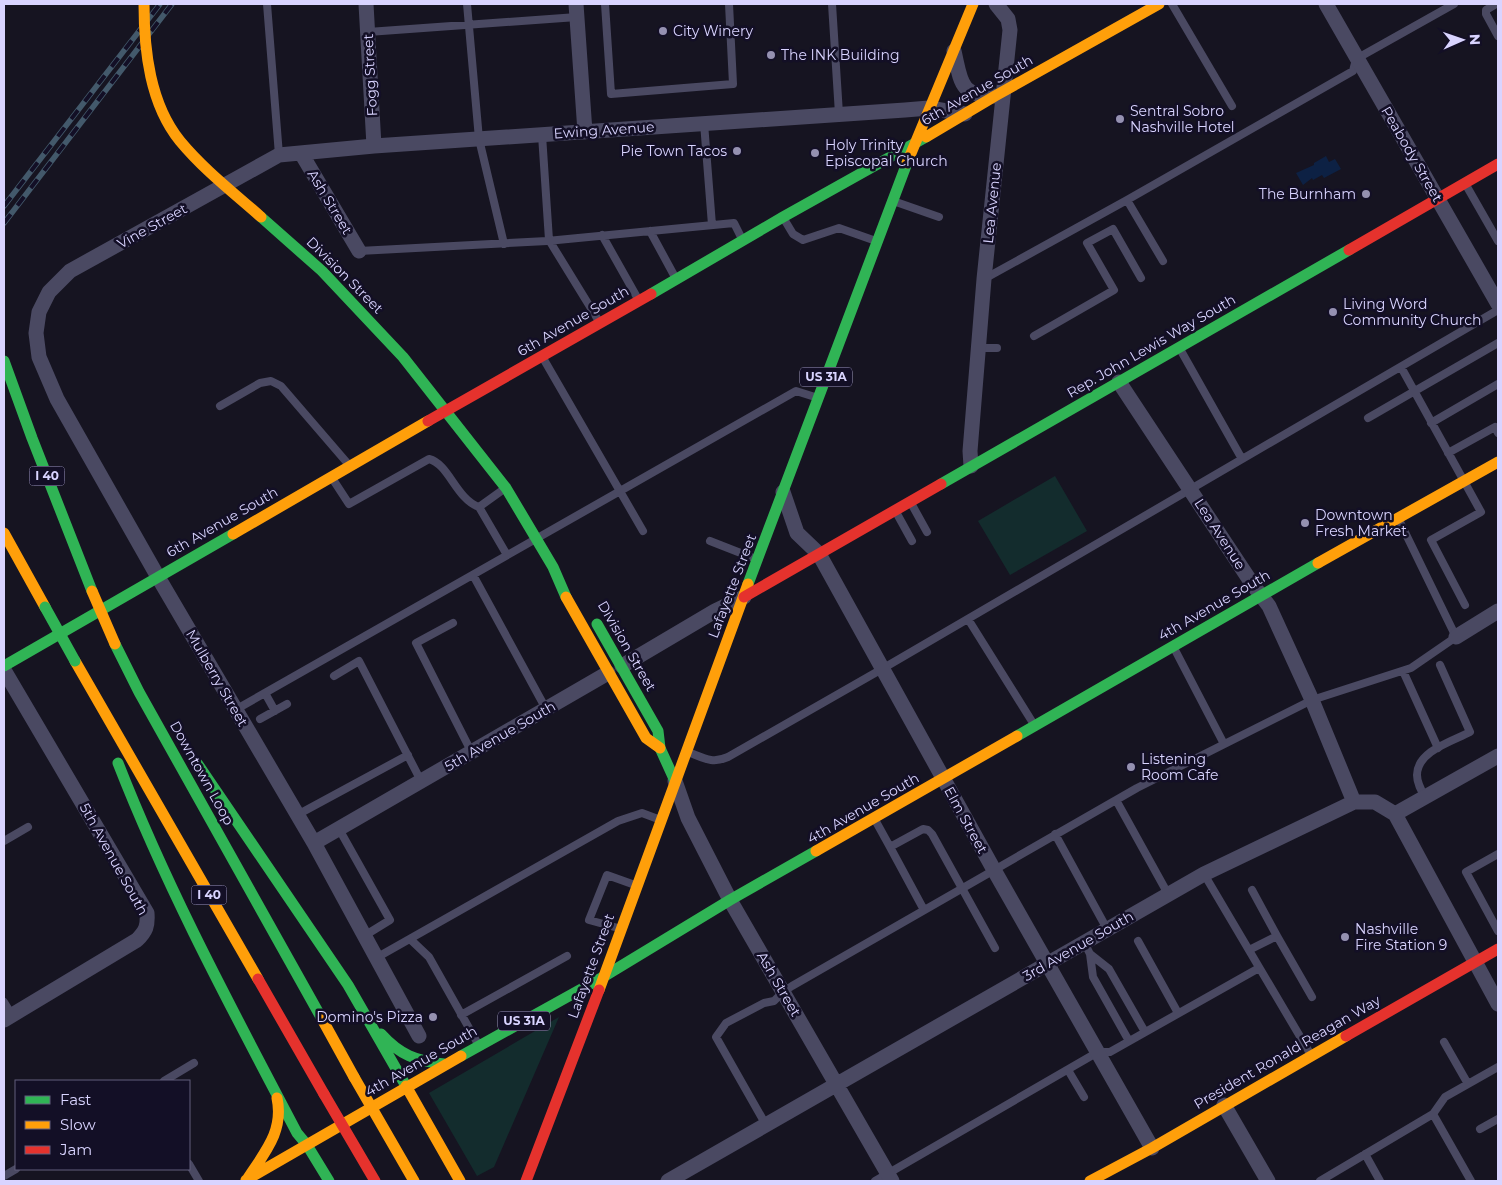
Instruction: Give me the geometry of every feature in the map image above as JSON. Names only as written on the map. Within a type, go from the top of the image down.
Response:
[{"type":"main road","name":"Division Street","points":[[144,4],[146,63],[153,88],[164,114],[179,141],[350,298],[403,358],[445,411],[506,488],[553,567],[566,598],[646,738],[660,748]]},
{"type":"main road","name":"Lafayette Street","points":[[526,1181],[877,242],[929,108],[973,4]]},
{"type":"main road","name":"6th Avenue South","points":[[4,666],[783,217],[1159,4]]},
{"type":"main road","name":"Rep. John Lewis Way South","points":[[819,554],[1498,164]]},
{"type":"main road","name":"Downtown Loop","points":[[4,361],[92,591],[115,644],[139,692],[414,1181]]},
{"type":"main road","name":"4th Avenue South","points":[[245,1180],[444,1064],[603,977],[730,900],[1262,595],[1463,482],[1496,467]]},
{"type":"main road","name":"I 40","points":[[4,533],[94,696],[375,1181]]},
{"type":"main road","points":[[744,596],[819,554]]},
{"type":"main road","name":"Division Street","points":[[553,567],[575,588]]},
{"type":"main road","name":"Division Street","points":[[593,618],[658,731],[660,748],[675,781]]},
{"type":"main road","points":[[139,692],[176,736]]},
{"type":"main road","points":[[94,696],[132,802],[188,926],[297,1133],[307,1145],[329,1181]]},
{"type":"main road","points":[[188,751],[348,985],[460,1181]]},
{"type":"main road","name":"President Ronald Reagan Way","points":[[1090,1181],[1152,1148],[1498,949]]},
{"type":"main road","points":[[369,1020],[388,1044],[407,1057],[420,1061],[444,1064]]},
{"type":"main road","points":[[245,1180],[272,1140],[280,1122],[278,1102],[271,1082]]},
{"type":"street","name":"Fogg Street","points":[[366,4],[374,146]]},
{"type":"street","name":"Lea Avenue","points":[[971,466],[970,451],[999,94],[1010,30],[1008,19],[996,4]]},
{"type":"street","name":"Peabody Street","points":[[1326,4],[1498,304]]},
{"type":"street","points":[[577,10],[585,132]]},
{"type":"street","points":[[954,50],[960,79],[964,87],[975,94],[999,94]]},
{"type":"street","name":"Ewing Avenue","points":[[279,155],[374,146],[929,108],[965,114]]},
{"type":"street","name":"Ash Street","points":[[301,153],[359,251]]},
{"type":"street","name":"Vine Street","points":[[39,312],[49,292],[70,271],[279,155]]},
{"type":"street","name":"Mulberry Street","points":[[39,312],[36,333],[40,357],[56,399],[314,843],[419,1036]]},
{"type":"street","name":"Lea Avenue","points":[[1119,382],[1253,585],[1270,606],[1312,700],[1354,802]]},
{"type":"street","name":"Elm Street","points":[[783,492],[797,532],[819,554],[994,870],[1152,1148]]},
{"type":"street","points":[[622,666],[744,596]]},
{"type":"street","points":[[1456,637],[1498,611]]},
{"type":"street","name":"5th Avenue South","points":[[4,670],[147,913],[148,926],[144,934],[137,940],[8,1018]]},
{"type":"street","name":"5th Avenue South","points":[[314,843],[608,673]]},
{"type":"street","points":[[1395,814],[1498,756]]},
{"type":"street","name":"Ash Street","points":[[675,781],[688,818],[730,900],[837,1086],[885,1179]]},
{"type":"street","points":[[1354,802],[1375,802],[1395,814],[1498,1004]]},
{"type":"street","name":"3rd Avenue South","points":[[668,1181],[837,1086],[1047,964],[1087,948],[1107,929],[1204,874],[1354,802]]},
{"type":"street","points":[[1224,1105],[1268,1181]]},
{"type":"lane","points":[[267,4],[279,155]]},
{"type":"lane","points":[[467,4],[479,139],[504,244]]},
{"type":"lane","points":[[605,4],[611,94],[733,84],[729,4]]},
{"type":"lane","points":[[832,4],[839,114]]},
{"type":"lane","points":[[1172,4],[1232,106]]},
{"type":"lane","points":[[984,279],[1353,71],[1356,59],[1454,4]]},
{"type":"lane","points":[[1496,4],[1486,10],[1486,14],[1498,36]]},
{"type":"lane","points":[[368,32],[469,25],[577,10]]},
{"type":"lane","points":[[704,124],[712,225]]},
{"type":"lane","points":[[542,134],[549,240],[600,324]]},
{"type":"lane","points":[[1465,183],[1498,241]]},
{"type":"lane","points":[[1127,200],[1163,261]]},
{"type":"lane","points":[[893,201],[939,217]]},
{"type":"lane","points":[[783,217],[793,234],[804,240],[839,228],[877,242]]},
{"type":"lane","points":[[359,251],[504,244],[734,223],[743,240]]},
{"type":"lane","points":[[1034,336],[1114,290],[1088,243],[1113,229],[1141,278]]},
{"type":"lane","points":[[650,231],[676,279]]},
{"type":"lane","points":[[602,235],[640,300]]},
{"type":"lane","points":[[686,751],[712,761],[721,760],[882,669],[1498,310]]},
{"type":"lane","points":[[1368,418],[1498,343]]},
{"type":"lane","points":[[979,348],[997,348]]},
{"type":"lane","points":[[1179,348],[1242,459]]},
{"type":"lane","points":[[542,357],[643,531]]},
{"type":"lane","points":[[1401,367],[1481,512],[1431,540],[1465,604]]},
{"type":"lane","points":[[220,406],[260,383],[272,381],[281,386],[351,466]]},
{"type":"lane","points":[[1431,423],[1498,384]]},
{"type":"lane","points":[[235,710],[796,391],[818,398]]},
{"type":"lane","points":[[1448,453],[1497,428]]},
{"type":"lane","points":[[332,477],[349,504],[425,460],[430,459],[437,462],[465,498],[479,507],[507,555]]},
{"type":"lane","points":[[479,507],[506,488]]},
{"type":"lane","points":[[910,501],[927,532]]},
{"type":"lane","points":[[895,510],[912,541]]},
{"type":"lane","points":[[766,1125],[716,1037],[726,1022],[764,1004],[774,1002],[783,992],[1116,800],[1312,700],[1411,668],[1456,637],[1398,518]]},
{"type":"lane","points":[[710,541],[757,560]]},
{"type":"lane","points":[[473,575],[546,709]]},
{"type":"lane","points":[[968,619],[1035,726]]},
{"type":"lane","points":[[453,623],[416,643],[472,753]]},
{"type":"lane","points":[[1173,646],[1224,744]]},
{"type":"lane","points":[[334,676],[359,661],[421,781]]},
{"type":"lane","points":[[1424,797],[1418,783],[1418,767],[1427,755],[1470,732],[1440,665]]},
{"type":"lane","points":[[1403,671],[1438,748]]},
{"type":"lane","points":[[265,693],[274,711]]},
{"type":"lane","points":[[260,719],[287,704]]},
{"type":"lane","points":[[297,815],[408,754]]},
{"type":"lane","points":[[1116,800],[1168,894]]},
{"type":"lane","points":[[376,958],[618,822],[642,813],[661,819]]},
{"type":"lane","points":[[874,818],[924,910]]},
{"type":"lane","points":[[4,841],[28,827]]},
{"type":"lane","points":[[890,847],[923,828],[928,830],[963,887],[995,948]]},
{"type":"lane","points":[[339,829],[390,920],[364,936]]},
{"type":"lane","points":[[1056,834],[1107,929]]},
{"type":"lane","points":[[1498,866],[1496,855],[1466,872],[1498,931]]},
{"type":"lane","points":[[1204,874],[1311,1056]]},
{"type":"lane","points":[[621,929],[589,920],[607,875],[636,886]]},
{"type":"lane","points":[[1252,890],[1312,997]]},
{"type":"lane","points":[[1249,950],[1277,936]]},
{"type":"lane","points":[[410,939],[429,957],[479,1045]]},
{"type":"lane","points":[[1138,941],[1178,1013]]},
{"type":"lane","points":[[1087,948],[1109,969],[1145,1032]]},
{"type":"lane","points":[[1087,948],[1093,977],[1129,1041]]},
{"type":"lane","points":[[461,1015],[567,956]]},
{"type":"lane","points":[[885,1179],[1098,1052],[1110,1052],[1259,968]]},
{"type":"lane","points":[[4,1002],[8,1018]]},
{"type":"lane","points":[[1444,1042],[1468,1084]]},
{"type":"lane","points":[[166,1080],[194,1063]]},
{"type":"lane","points":[[1320,1181],[1433,1114],[1445,1096],[1498,1067]]},
{"type":"lane","points":[[1068,1070],[1084,1097]]},
{"type":"lane","points":[[1433,1114],[1471,1181]]},
{"type":"lane","points":[[1480,1129],[1498,1119]]},
{"type":"lane","points":[[1365,1154],[1380,1181]]},
{"type":"lane","points":[[190,1166],[198,1181]]},
{"type":"lane","points":[[4,1176],[15,1170]]},
{"type":"green space","points":[[1055,476],[1087,531],[1010,575],[978,521]]},
{"type":"green space","points":[[559,1017],[494,1167],[477,1176],[429,1093]]},
{"type":"water","points":[[1326,156],[1329,162],[1335,159],[1341,169],[1324,178],[1322,175],[1313,180],[1312,178],[1303,185],[1296,173],[1314,165],[1314,163]]},
{"type":"railway","points":[[4,206],[160,4]]},
{"type":"railway","points":[[4,223],[172,4]]},
{"type":"traffic: fast","points":[[651,294],[926,137]]},
{"type":"traffic: fast","points":[[748,584],[907,163]]},
{"type":"traffic: fast","points":[[261,217],[322,271],[403,357],[506,488],[553,567],[566,597]]},
{"type":"traffic: fast","points":[[941,484],[1349,250]]},
{"type":"traffic: fast","points":[[4,361],[92,591]]},
{"type":"traffic: fast","points":[[4,666],[233,534]]},
{"type":"traffic: fast","points":[[1017,736],[1318,563]]},
{"type":"traffic: fast","points":[[45,607],[75,661]]},
{"type":"traffic: fast","points":[[597,624],[658,731],[660,748],[675,781]]},
{"type":"traffic: fast","points":[[115,644],[139,692],[322,1019]]},
{"type":"traffic: fast","points":[[118,763],[158,858],[202,950],[297,1133],[307,1145]]},
{"type":"traffic: fast","points":[[197,763],[348,985],[406,1086]]},
{"type":"traffic: fast","points":[[603,977],[730,900],[816,851]]},
{"type":"traffic: fast","points":[[461,1056],[603,977]]},
{"type":"traffic: fast","points":[[381,1034],[395,1047],[409,1056],[444,1064]]},
{"type":"traffic: fast","points":[[307,1145],[329,1181]]},
{"type":"traffic: slow","points":[[144,4],[147,58],[155,94],[170,126],[180,141],[199,162],[261,217]]},
{"type":"traffic: slow","points":[[907,163],[973,4]]},
{"type":"traffic: slow","points":[[926,137],[1159,4]]},
{"type":"traffic: slow","points":[[233,534],[428,421]]},
{"type":"traffic: slow","points":[[1318,563],[1498,462]]},
{"type":"traffic: slow","points":[[4,533],[45,607]]},
{"type":"traffic: slow","points":[[599,990],[748,584]]},
{"type":"traffic: slow","points":[[92,591],[115,644]]},
{"type":"traffic: slow","points":[[566,597],[646,738],[660,748]]},
{"type":"traffic: slow","points":[[75,661],[258,979]]},
{"type":"traffic: slow","points":[[816,851],[1017,736]]},
{"type":"traffic: slow","points":[[322,1019],[354,1077]]},
{"type":"traffic: slow","points":[[1090,1181],[1152,1148],[1346,1036]]},
{"type":"traffic: slow","points":[[246,1180],[461,1056]]},
{"type":"traffic: slow","points":[[354,1077],[414,1181]]},
{"type":"traffic: slow","points":[[406,1086],[460,1181]]},
{"type":"traffic: slow","points":[[248,1178],[272,1141],[278,1121],[277,1098]]},
{"type":"traffic: jam","points":[[1349,250],[1498,164]]},
{"type":"traffic: jam","points":[[428,421],[651,294]]},
{"type":"traffic: jam","points":[[744,597],[941,484]]},
{"type":"traffic: jam","points":[[1346,1036],[1498,949]]},
{"type":"traffic: jam","points":[[258,979],[324,1094]]},
{"type":"traffic: jam","points":[[526,1181],[599,990]]},
{"type":"traffic: jam","points":[[324,1094],[375,1181]]},
{"type":"place","name":"City Winery","points":[[663,31]]},
{"type":"place","name":"The INK Building","points":[[771,55]]},
{"type":"place","name":"Sentral Sobro Nashville Hotel","points":[[1120,119]]},
{"type":"place","name":"Pie Town Tacos","points":[[737,151]]},
{"type":"place","name":"Holy Trinity Episcopal Church","points":[[815,153]]},
{"type":"place","name":"The Burnham","points":[[1366,194]]},
{"type":"place","name":"Living Word Community Church","points":[[1333,312]]},
{"type":"place","name":"Downtown Fresh Market","points":[[1305,523]]},
{"type":"place","name":"Listening Room Cafe","points":[[1131,767]]},
{"type":"place","name":"Nashville Fire Station 9","points":[[1345,937]]},
{"type":"place","name":"Domino's Pizza","points":[[433,1017]]}]
